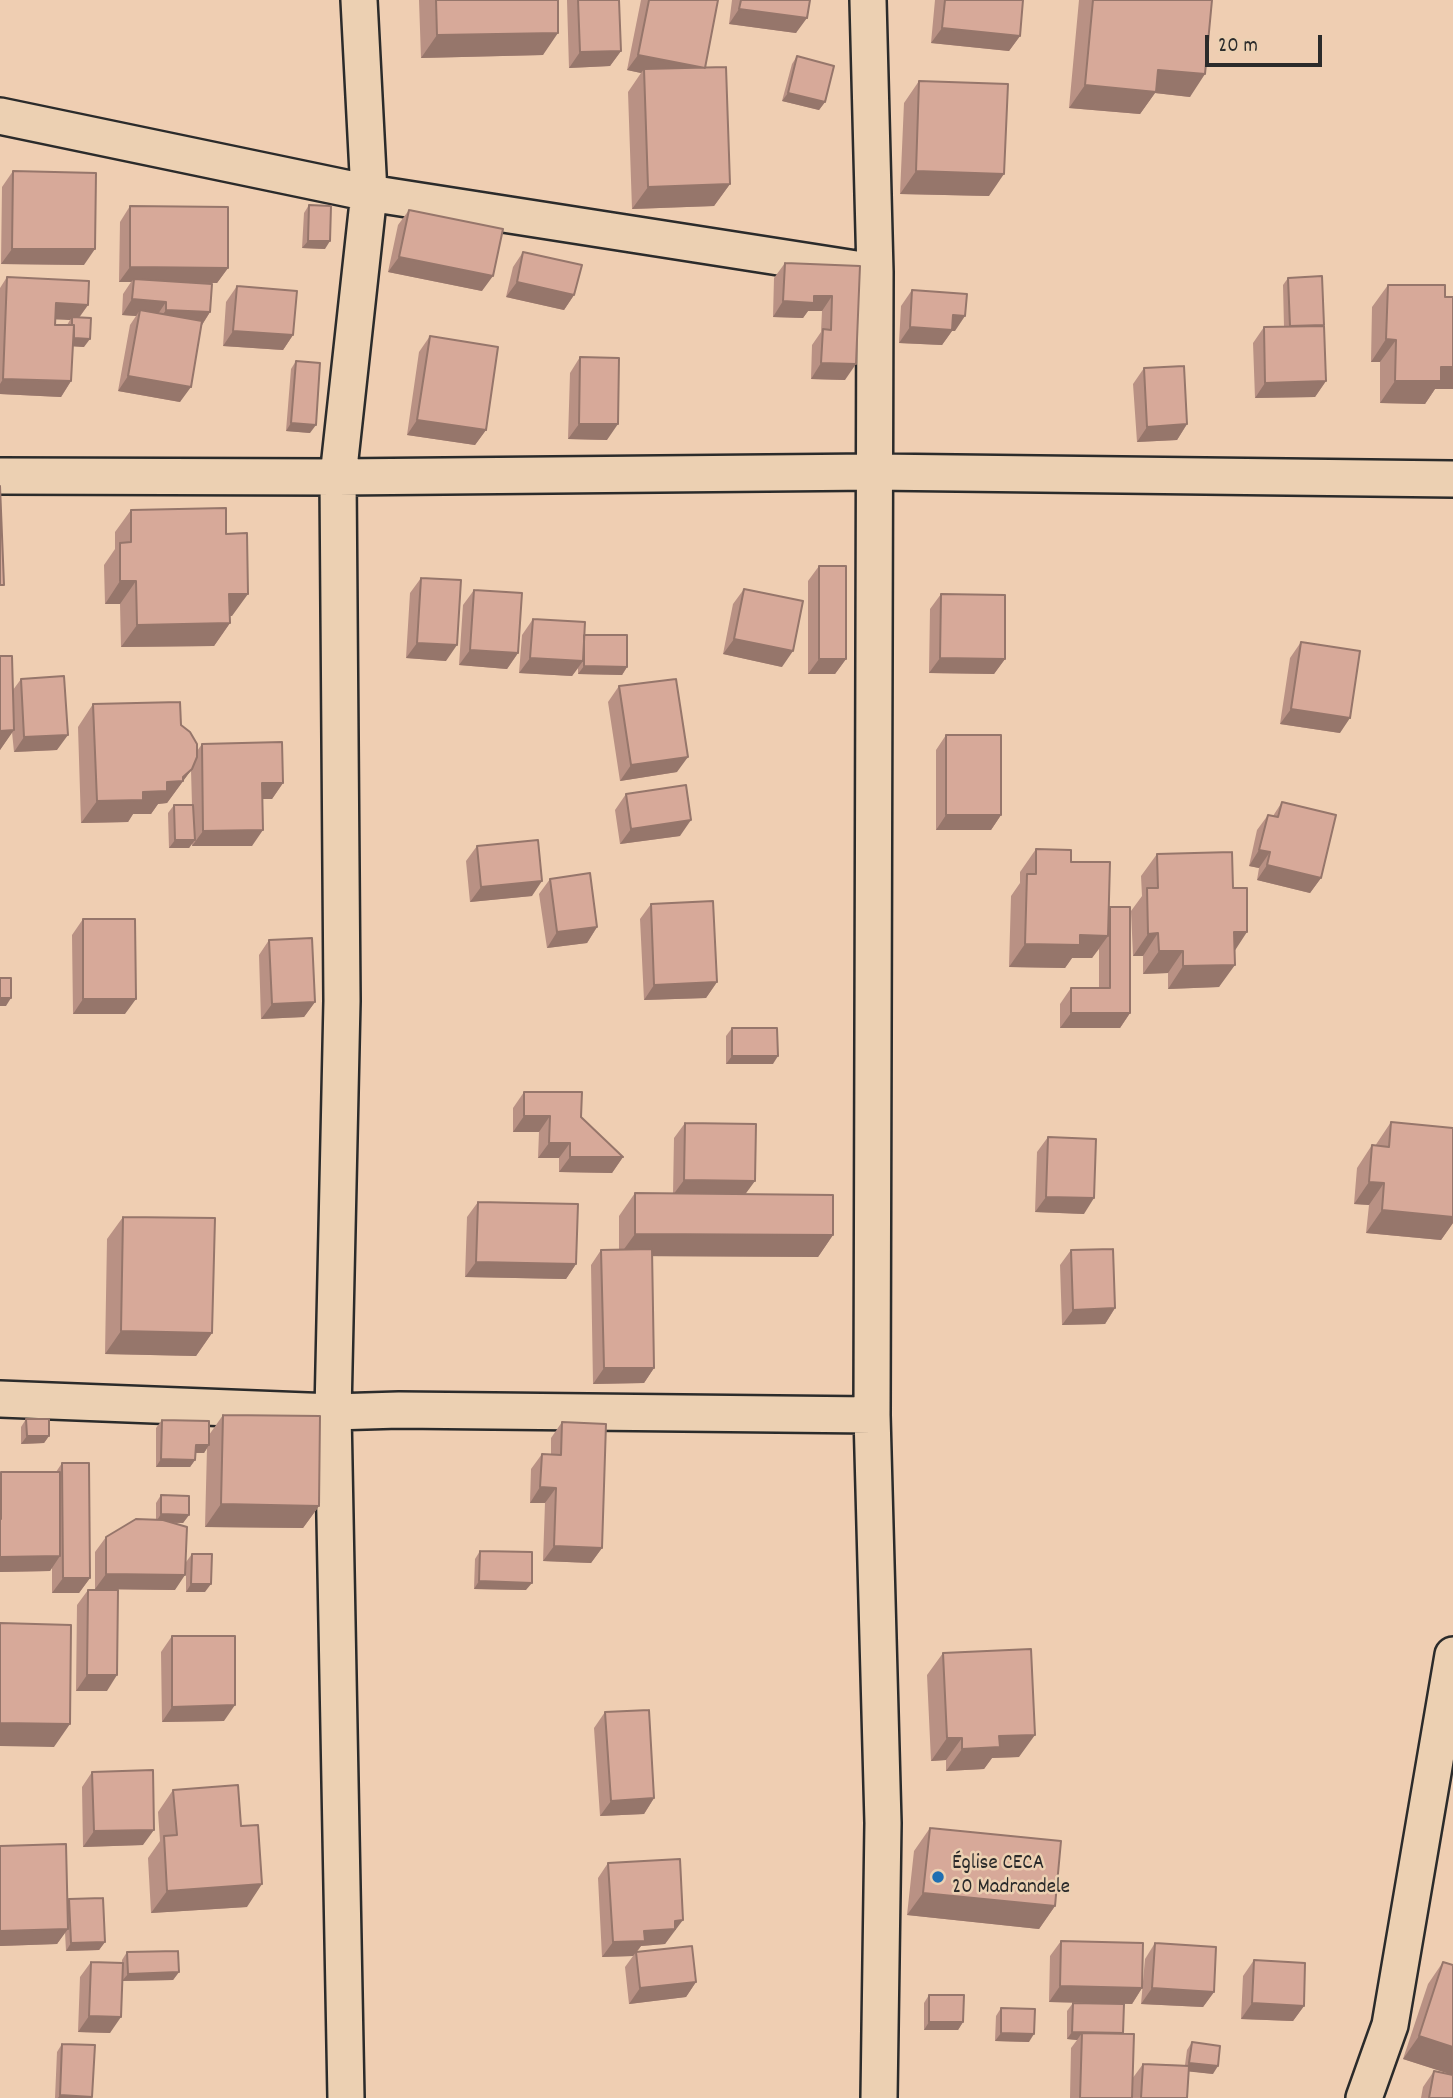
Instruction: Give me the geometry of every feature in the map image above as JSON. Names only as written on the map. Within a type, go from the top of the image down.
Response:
[{"type":"street","points":[[346,2098],[333,1412],[342,1001],[338,477],[369,193],[359,0]]},
{"type":"street","points":[[868,0],[875,272],[872,1415],[883,1823],[879,2098]]},
{"type":"street","points":[[0,116],[369,193],[875,272]]},
{"type":"street","points":[[0,476],[338,477],[874,472],[1453,479]]},
{"type":"street","points":[[0,1399],[333,1412],[413,1410],[872,1415]]},
{"type":"street","points":[[1364,2098],[1390,2025],[1453,1656]]},
{"type":"building","points":[[436,0],[558,0],[558,33],[437,35]]},
{"type":"building","points":[[578,0],[619,0],[621,51],[580,52]]},
{"type":"building","points":[[649,0],[718,0],[705,68],[638,55]]},
{"type":"building","points":[[741,0],[810,0],[807,18],[739,9]]},
{"type":"building","points":[[945,0],[1023,0],[1020,36],[942,28]]},
{"type":"building","points":[[1093,0],[1212,0],[1205,74],[1158,70],[1156,92],[1085,85]]},
{"type":"building","points":[[797,56],[834,66],[825,102],[788,93]]},
{"type":"building","points":[[726,67],[730,184],[648,187],[644,69]]},
{"type":"building","points":[[919,81],[1008,84],[1004,174],[916,171]]},
{"type":"building","points":[[13,171],[96,173],[95,249],[12,249]]},
{"type":"building","points":[[309,205],[331,206],[330,241],[308,241]]},
{"type":"building","points":[[130,206],[228,207],[228,268],[130,267]]},
{"type":"building","points":[[409,210],[503,229],[493,276],[399,257]]},
{"type":"building","points":[[523,252],[582,265],[574,295],[517,282]]},
{"type":"building","points":[[785,263],[860,266],[856,364],[821,363],[823,329],[831,330],[832,296],[814,296],[814,303],[783,301]]},
{"type":"building","points":[[1322,276],[1324,325],[1290,326],[1288,278]]},
{"type":"building","points":[[7,277],[89,281],[88,305],[56,303],[55,325],[74,325],[71,381],[3,379]]},
{"type":"building","points":[[134,279],[212,284],[210,312],[166,310],[166,302],[132,299]]},
{"type":"building","points":[[1388,285],[1445,285],[1445,297],[1453,297],[1453,367],[1441,367],[1441,381],[1395,381],[1396,340],[1386,339]]},
{"type":"building","points":[[237,286],[297,291],[293,335],[233,331]]},
{"type":"building","points":[[912,290],[967,294],[965,316],[953,315],[952,330],[910,327]]},
{"type":"building","points":[[140,310],[202,321],[191,387],[128,376]]},
{"type":"building","points":[[72,317],[91,318],[90,339],[74,338]]},
{"type":"building","points":[[1324,326],[1326,381],[1265,383],[1264,327]]},
{"type":"building","points":[[430,336],[498,347],[486,430],[417,420]]},
{"type":"building","points":[[580,357],[619,358],[618,424],[579,424]]},
{"type":"building","points":[[296,361],[320,363],[316,425],[291,423]]},
{"type":"building","points":[[1184,366],[1187,424],[1147,427],[1144,368]]},
{"type":"building","points":[[0,486],[4,585],[0,585]]},
{"type":"building","points":[[226,508],[226,534],[247,533],[248,594],[229,594],[230,623],[137,625],[136,581],[120,581],[120,543],[131,542],[131,510]]},
{"type":"building","points":[[819,566],[846,566],[846,659],[819,659]]},
{"type":"building","points":[[421,578],[461,580],[457,645],[417,643]]},
{"type":"building","points":[[744,589],[803,601],[793,651],[734,639]]},
{"type":"building","points":[[474,590],[522,593],[518,653],[470,650]]},
{"type":"building","points":[[941,594],[1005,595],[1005,659],[940,658]]},
{"type":"building","points":[[533,619],[585,622],[583,661],[530,658]]},
{"type":"building","points":[[584,635],[627,635],[627,667],[584,666]]},
{"type":"building","points":[[1301,642],[1360,651],[1350,718],[1291,709]]},
{"type":"building","points":[[0,656],[12,656],[14,730],[0,731]]},
{"type":"building","points":[[64,676],[68,735],[24,737],[21,679]]},
{"type":"building","points":[[676,679],[688,757],[631,765],[619,686]]},
{"type":"building","points":[[180,702],[181,725],[190,732],[197,744],[197,757],[183,781],[167,782],[167,791],[143,792],[143,800],[97,801],[93,704]]},
{"type":"building","points":[[946,735],[1001,735],[1001,815],[946,815]]},
{"type":"building","points":[[282,742],[283,783],[262,783],[263,830],[203,831],[202,744]]},
{"type":"building","points":[[686,785],[691,820],[631,829],[626,794]]},
{"type":"building","points":[[1282,802],[1336,815],[1321,878],[1267,865],[1270,852],[1259,850],[1268,815],[1278,817]]},
{"type":"building","points":[[174,805],[193,805],[195,840],[175,840]]},
{"type":"building","points":[[538,840],[542,881],[481,887],[477,846]]},
{"type":"building","points":[[1036,849],[1071,850],[1071,862],[1110,862],[1108,936],[1080,935],[1080,945],[1025,944],[1027,874],[1036,874]]},
{"type":"building","points":[[1232,852],[1233,888],[1247,888],[1247,932],[1234,932],[1235,965],[1183,966],[1183,951],[1159,951],[1158,933],[1148,934],[1147,888],[1158,888],[1157,854]]},
{"type":"building","points":[[590,873],[597,927],[557,932],[550,879]]},
{"type":"building","points":[[713,901],[717,982],[654,985],[651,904]]},
{"type":"building","points":[[1110,907],[1130,907],[1130,1013],[1071,1013],[1071,988],[1110,988]]},
{"type":"building","points":[[83,919],[135,919],[136,999],[83,999]]},
{"type":"building","points":[[312,938],[315,1002],[272,1004],[269,940]]},
{"type":"building","points":[[0,978],[11,978],[11,998],[0,998]]},
{"type":"building","points":[[732,1028],[777,1028],[778,1056],[732,1056]]},
{"type":"building","points":[[524,1092],[582,1092],[581,1117],[623,1157],[570,1157],[570,1143],[549,1143],[550,1116],[524,1116]]},
{"type":"building","points":[[1391,1122],[1453,1128],[1453,1217],[1382,1210],[1384,1183],[1369,1182],[1372,1145],[1389,1147]]},
{"type":"building","points":[[685,1123],[756,1124],[755,1181],[684,1180]]},
{"type":"building","points":[[1048,1137],[1096,1139],[1094,1198],[1046,1197]]},
{"type":"building","points":[[635,1193],[833,1195],[833,1235],[635,1234]]},
{"type":"building","points":[[478,1202],[578,1204],[576,1264],[476,1262]]},
{"type":"building","points":[[123,1217],[215,1218],[212,1333],[121,1331]]},
{"type":"building","points":[[652,1249],[654,1368],[604,1368],[601,1250]]},
{"type":"building","points":[[1113,1249],[1115,1308],[1073,1310],[1071,1250]]},
{"type":"building","points":[[223,1415],[320,1416],[319,1506],[221,1504]]},
{"type":"building","points":[[26,1419],[49,1419],[49,1436],[27,1436]]},
{"type":"building","points":[[162,1420],[209,1421],[209,1445],[196,1445],[195,1460],[161,1459]]},
{"type":"building","points":[[562,1422],[606,1424],[602,1548],[554,1546],[556,1488],[540,1487],[542,1454],[561,1455]]},
{"type":"building","points":[[62,1463],[89,1463],[90,1578],[63,1578]]},
{"type":"building","points":[[1,1472],[60,1472],[60,1556],[0,1557]]},
{"type":"building","points":[[161,1495],[189,1496],[189,1515],[161,1514]]},
{"type":"building","points":[[136,1519],[163,1520],[187,1527],[185,1575],[106,1574],[106,1537]]},
{"type":"building","points":[[480,1551],[532,1552],[532,1583],[479,1581]]},
{"type":"building","points":[[192,1554],[212,1554],[211,1584],[191,1584]]},
{"type":"building","points":[[88,1590],[118,1590],[117,1675],[87,1675]]},
{"type":"building","points":[[0,1623],[71,1625],[70,1724],[0,1723]]},
{"type":"building","points":[[172,1636],[235,1636],[235,1705],[172,1707]]},
{"type":"building","points":[[1031,1649],[1035,1735],[999,1736],[1000,1747],[962,1749],[962,1738],[947,1738],[943,1653]]},
{"type":"building","points":[[649,1710],[654,1798],[611,1801],[605,1712]]},
{"type":"building","points":[[153,1770],[154,1830],[94,1831],[92,1772]]},
{"type":"building","points":[[238,1785],[241,1826],[258,1825],[262,1884],[167,1891],[164,1836],[177,1835],[173,1790]]},
{"type":"building","points":[[930,1828],[1061,1841],[1055,1906],[923,1893]]},
{"type":"building","points":[[66,1844],[68,1929],[0,1931],[0,1846]]},
{"type":"building","points":[[680,1859],[683,1920],[675,1921],[675,1929],[644,1931],[645,1941],[613,1942],[608,1863]]},
{"type":"building","points":[[103,1898],[105,1942],[71,1943],[69,1899]]},
{"type":"building","points":[[1061,1941],[1143,1943],[1142,1988],[1060,1986]]},
{"type":"building","points":[[1155,1943],[1216,1947],[1214,1992],[1152,1988]]},
{"type":"building","points":[[692,1946],[696,1982],[640,1988],[636,1952]]},
{"type":"building","points":[[178,1951],[179,1972],[128,1974],[127,1952]]},
{"type":"building","points":[[1254,1960],[1305,1963],[1304,2006],[1252,2003]]},
{"type":"building","points":[[91,1962],[123,1963],[121,2017],[89,2016]]},
{"type":"building","points":[[1443,1962],[1453,1965],[1453,2047],[1419,2036]]},
{"type":"building","points":[[929,1995],[964,1995],[963,2022],[929,2022]]},
{"type":"building","points":[[1073,2003],[1124,2004],[1123,2033],[1072,2032]]},
{"type":"building","points":[[1001,2008],[1035,2009],[1034,2034],[1001,2033]]},
{"type":"building","points":[[1082,2033],[1134,2034],[1132,2098],[1080,2098]]},
{"type":"building","points":[[1192,2042],[1220,2046],[1218,2066],[1189,2063]]},
{"type":"building","points":[[62,2044],[95,2045],[92,2097],[60,2095]]},
{"type":"building","points":[[1143,2064],[1189,2066],[1187,2098],[1141,2098]]},
{"type":"building","points":[[1434,2071],[1453,2075],[1453,2098],[1429,2098]]},
{"type":"place","name":"Église CECA 20 Madrandele","points":[[938,1877]]}]
